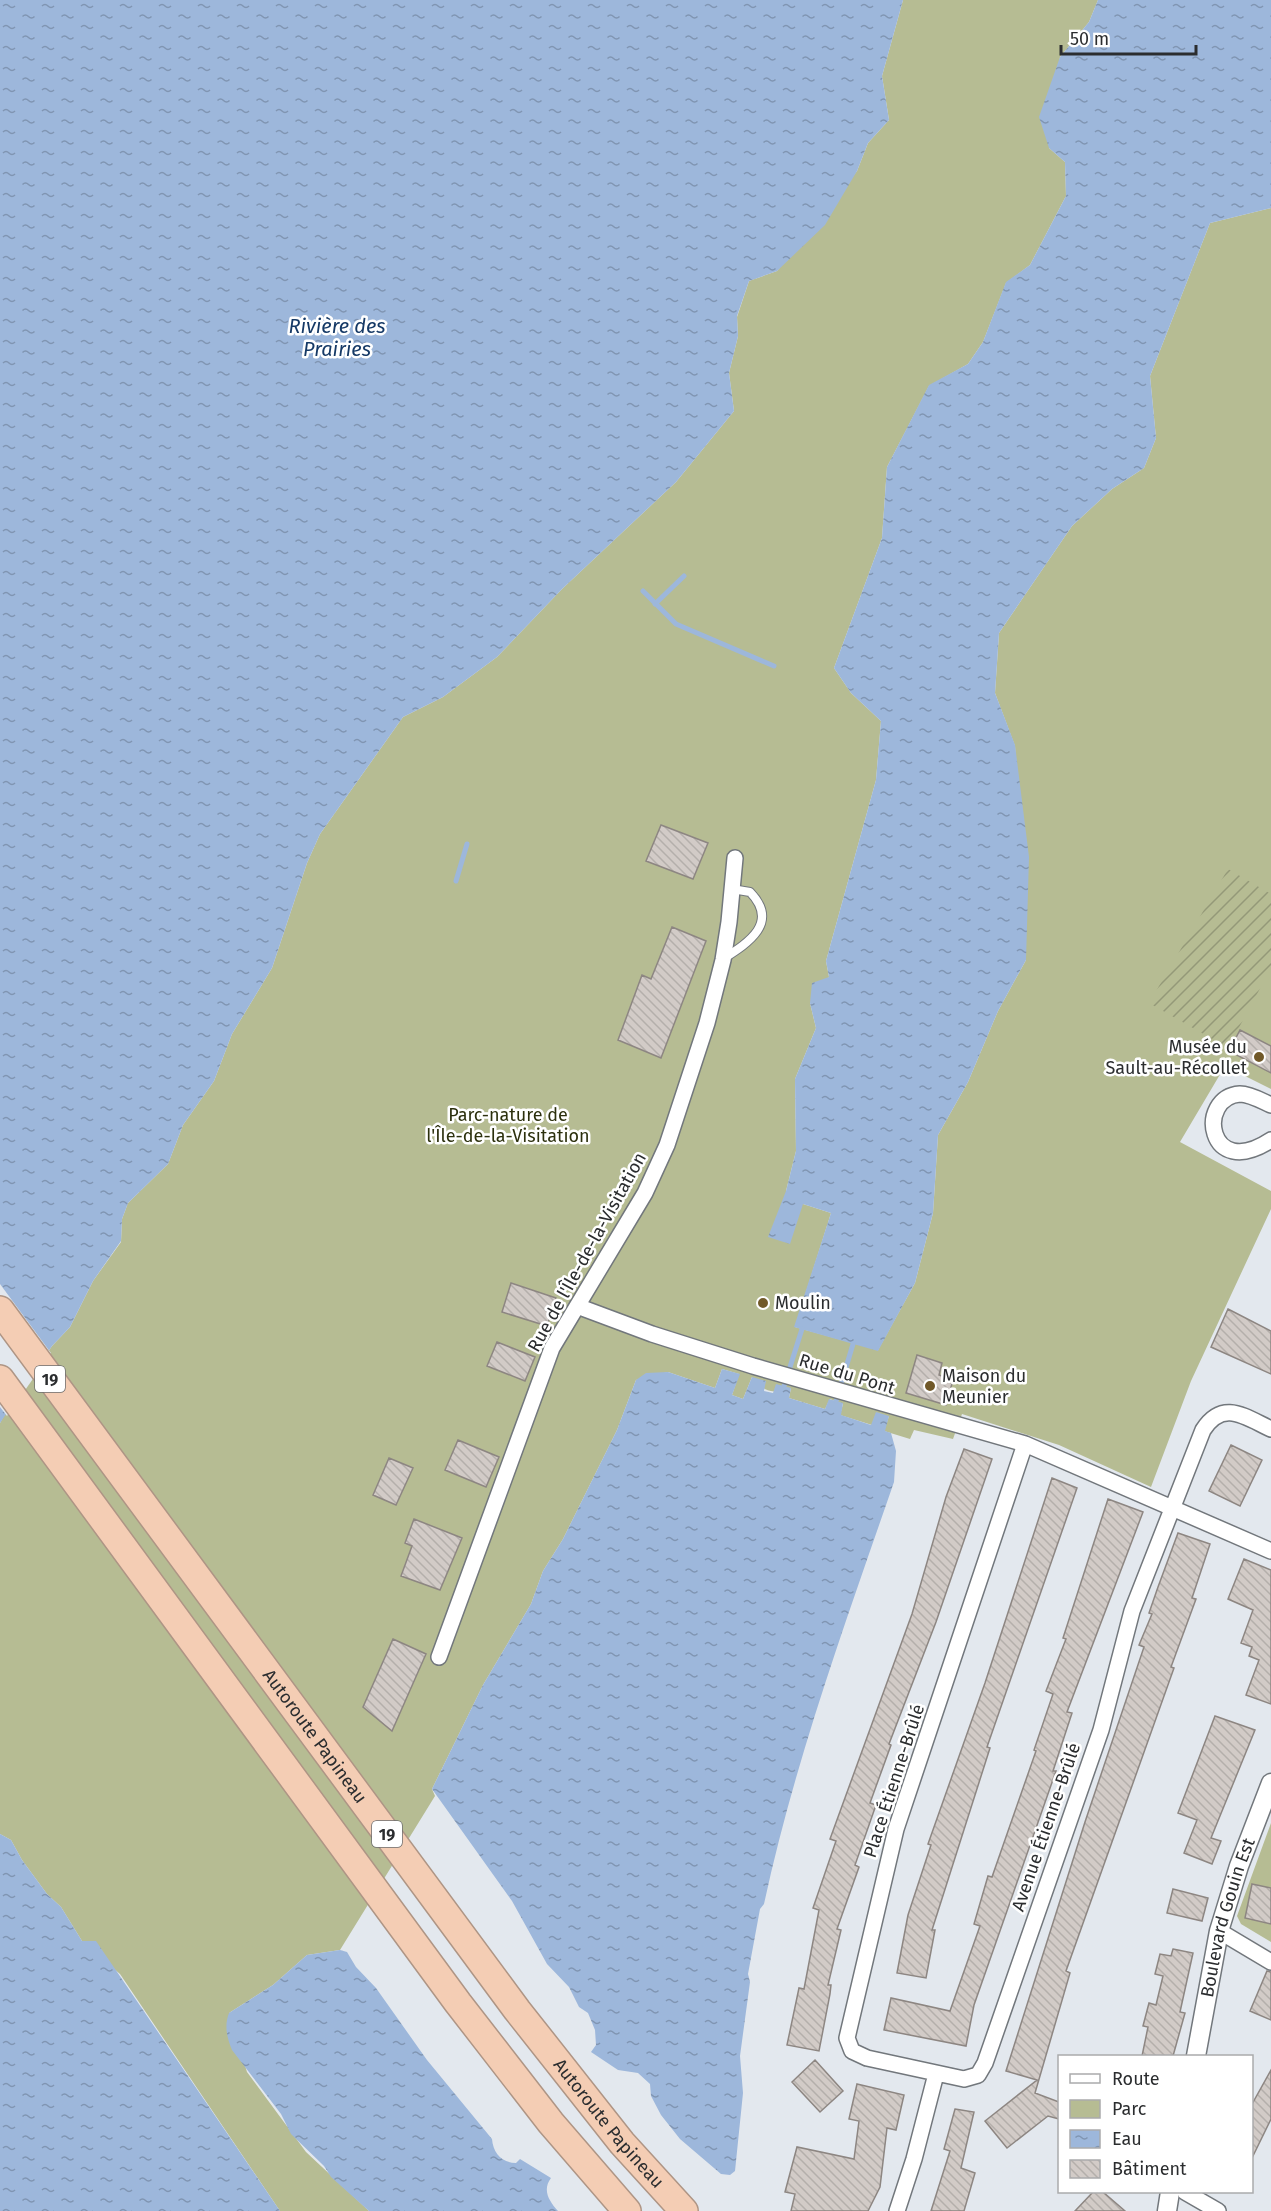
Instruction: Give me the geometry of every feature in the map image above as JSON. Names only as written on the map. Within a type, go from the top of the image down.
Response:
[{"type":"highway","name":"Autoroute Papineau","points":[[0,1311],[517,2010],[622,2143],[684,2211]]},
{"type":"highway","name":"19","points":[[0,1379],[458,2003],[551,2123],[627,2211]]},
{"type":"street","name":"Rue de l'Île-de-la-Visitation","points":[[439,1657],[552,1348],[658,1167],[707,1023],[723,960],[735,858]]},
{"type":"street","points":[[1271,1105],[1248,1095],[1234,1095],[1217,1108],[1213,1120],[1216,1137],[1232,1151],[1250,1152],[1271,1140]]},
{"type":"street","name":"Rue du Pont","points":[[577,1306],[595,1315],[723,1357],[891,1408],[1025,1444],[1173,1506],[1271,1551]]},
{"type":"street","name":"Avenue Étienne-Brûlé","points":[[936,2074],[969,2079],[978,2075],[985,2063],[1101,1731],[1132,1611],[1203,1430],[1211,1418],[1227,1412],[1237,1413],[1271,1429]]},
{"type":"street","name":"Place Étienne-Brûlé","points":[[936,2074],[858,2055],[849,2047],[847,2038],[896,1829],[1025,1444]]},
{"type":"street","name":"Boulevard Gouin Est","points":[[1196,2055],[1219,1931],[1239,1866],[1271,1783]]},
{"type":"street","points":[[1219,1931],[1271,1962]]},
{"type":"street","points":[[897,2211],[912,2168],[936,2074]]},
{"type":"street","points":[[1167,2211],[1170,2193]]},
{"type":"street","points":[[1187,2193],[1218,2211]]},
{"type":"lane","points":[[723,960],[750,942],[762,918],[761,908],[750,892],[732,888]]},
{"type":"green space","name":"Parc-nature de l'Île-de-la-Visitation","points":[[903,0],[1098,0],[1089,22],[1060,57],[1049,148],[1065,162],[1066,196],[1030,265],[1006,283],[983,342],[968,364],[929,386],[887,467],[882,538],[834,668],[851,693],[881,721],[876,780],[826,961],[829,977],[810,1003],[816,1028],[795,1079],[796,1151],[786,1191],[803,1204],[831,1213],[795,1327],[878,1350],[915,1283],[933,1213],[938,1135],[968,1082],[998,1011],[1026,960],[1015,746],[995,693],[999,633],[1072,526],[1112,489],[1144,468],[1156,438],[1150,376],[1210,223],[1271,208],[1271,1089],[1225,1066],[1180,1142],[1271,1191],[1271,1209],[1191,1381],[1151,1487],[1059,1445],[962,1414],[953,1439],[914,1430],[910,1439],[884,1431],[889,1416],[872,1425],[840,1415],[843,1404],[830,1399],[825,1409],[789,1398],[791,1388],[769,1391],[752,1377],[743,1399],[732,1395],[739,1374],[722,1369],[715,1388],[668,1372],[636,1380],[617,1430],[563,1539],[543,1571],[531,1604],[483,1685],[432,1789],[435,1796],[340,1950],[307,1955],[273,1985],[229,2013],[247,2072],[306,2152],[369,2211],[280,2211],[120,1974],[82,1941],[61,1907],[47,1894],[22,1860],[11,1840],[0,1834],[0,1423],[52,1346],[70,1327],[93,1281],[121,1242],[122,1219],[128,1203],[168,1164],[183,1125],[214,1081],[232,1034],[272,968],[307,863],[320,834],[403,717],[443,697],[497,657],[562,589],[676,482],[734,411],[729,373],[738,336],[737,317],[749,281],[777,271],[857,171],[868,143],[889,120],[882,76]]},
{"type":"green space","points":[[1228,869],[1271,894],[1271,968],[1228,1048],[1149,1003]]},
{"type":"green space","points":[[1271,1823],[1271,1942],[1241,1924],[1237,1916]]},
{"type":"water","name":"Rivière des Prairies","points":[[0,0],[903,0],[882,76],[889,120],[868,143],[857,171],[825,225],[777,271],[749,281],[737,316],[738,336],[729,373],[734,411],[676,482],[562,589],[497,657],[443,697],[403,717],[320,834],[307,863],[272,968],[232,1034],[214,1081],[183,1125],[168,1164],[128,1203],[122,1219],[121,1241],[93,1281],[70,1327],[52,1346],[0,1423]]},
{"type":"water","points":[[1098,0],[1271,0],[1271,208],[1210,223],[1150,376],[1156,438],[1144,468],[1112,489],[1072,526],[999,633],[995,693],[1015,745],[1029,857],[1026,960],[998,1011],[968,1082],[938,1135],[933,1213],[915,1283],[878,1351],[794,1327],[831,1213],[803,1204],[790,1244],[768,1237],[786,1191],[796,1151],[795,1079],[816,1028],[810,1003],[812,983],[829,977],[826,961],[876,780],[881,721],[851,693],[834,668],[882,538],[887,467],[929,385],[968,364],[983,342],[1006,282],[1030,265],[1066,196],[1065,162],[1049,148],[1039,117],[1060,57],[1089,22]]},
{"type":"water","points":[[722,1369],[740,1374],[732,1395],[743,1399],[752,1377],[766,1381],[764,1391],[773,1393],[776,1384],[791,1388],[789,1398],[825,1409],[829,1399],[843,1403],[841,1415],[871,1425],[876,1412],[889,1416],[885,1431],[891,1433],[896,1451],[894,1482],[806,1744],[764,1904],[760,1909],[748,1974],[750,1982],[740,2056],[743,2093],[735,2171],[730,2175],[721,2174],[680,2139],[661,2115],[651,2096],[650,2084],[638,2073],[618,2070],[591,2052],[596,2045],[595,2030],[588,2013],[579,2007],[569,1987],[547,1964],[512,1901],[432,1789],[483,1685],[531,1604],[543,1571],[563,1539],[617,1430],[636,1380],[646,1373],[668,1372],[715,1388]]},
{"type":"water","points":[[0,1834],[11,1840],[22,1860],[47,1894],[61,1907],[82,1941],[96,1941],[280,2211],[0,2211]]},
{"type":"water","points":[[340,1950],[347,1952],[356,1967],[376,1988],[427,2060],[492,2139],[494,2149],[499,2156],[511,2163],[516,2163],[520,2159],[551,2178],[547,2191],[558,2211],[369,2211],[331,2177],[324,2166],[291,2134],[281,2114],[232,2050],[227,2032],[227,2018],[229,2013],[273,1985],[307,1955]]},
{"type":"pier","points":[[0,1284],[51,1353],[7,1416],[0,1407]]},
{"type":"building","points":[[661,825],[708,843],[693,879],[646,861]]},
{"type":"building","points":[[672,927],[706,941],[661,1058],[618,1040],[642,975],[651,979]]},
{"type":"building","points":[[1240,1030],[1271,1046],[1271,1073],[1229,1051]]},
{"type":"building","points":[[511,1283],[556,1298],[547,1326],[502,1312]]},
{"type":"building","points":[[1228,1309],[1271,1331],[1271,1374],[1211,1347]]},
{"type":"building","points":[[497,1342],[535,1357],[525,1381],[487,1366]]},
{"type":"building","name":"Maison du Meunier","points":[[917,1355],[942,1363],[939,1375],[953,1380],[946,1405],[906,1393]]},
{"type":"building","points":[[458,1440],[499,1457],[486,1487],[445,1470]]},
{"type":"building","points":[[1231,1445],[1262,1460],[1240,1506],[1209,1491]]},
{"type":"building","points":[[964,1449],[992,1459],[936,1622],[889,1744],[891,1745],[870,1803],[876,1805],[855,1865],[859,1867],[837,1929],[841,1930],[828,1985],[831,1985],[830,1994],[819,2051],[787,2045],[799,1988],[804,1989],[819,1910],[813,1908],[836,1841],[830,1839],[912,1614],[946,1497]]},
{"type":"building","points":[[389,1458],[413,1468],[396,1505],[373,1495]]},
{"type":"building","points":[[1052,1478],[1077,1488],[987,1747],[990,1748],[932,1930],[935,1930],[926,1978],[897,1973],[908,1915],[931,1845],[928,1844],[985,1683]]},
{"type":"building","points":[[1108,1499],[1143,1512],[1067,1712],[1072,1713],[1053,1771],[1056,1771],[974,2005],[966,2046],[884,2030],[891,1998],[950,2011],[980,1926],[974,1924],[988,1876],[992,1877],[1036,1751],[1034,1750],[1053,1694],[1046,1691],[1066,1639],[1063,1638]]},
{"type":"building","points":[[414,1519],[462,1538],[440,1590],[401,1576],[412,1546],[405,1543]]},
{"type":"building","points":[[1178,1533],[1210,1544],[1192,1598],[1196,1599],[1171,1667],[1174,1668],[1066,1971],[1070,1973],[1035,2093],[1058,2102],[1058,2119],[1048,2116],[1007,2148],[985,2121],[1037,2080],[1006,2071],[1085,1822],[1144,1647],[1139,1645],[1152,1614],[1149,1613]]},
{"type":"building","points":[[1244,1559],[1271,1570],[1271,1704],[1246,1695],[1259,1660],[1249,1656],[1252,1647],[1241,1643],[1253,1610],[1228,1599]]},
{"type":"building","points":[[393,1639],[426,1654],[392,1731],[363,1707]]},
{"type":"building","points":[[1215,1716],[1255,1730],[1211,1838],[1221,1841],[1212,1864],[1184,1853],[1197,1820],[1178,1813]]},
{"type":"building","points":[[1252,1884],[1271,1888],[1271,1924],[1245,1918]]},
{"type":"building","points":[[1173,1889],[1208,1898],[1202,1921],[1167,1913]]},
{"type":"building","points":[[1173,1949],[1193,1953],[1180,2012],[1185,2013],[1173,2055],[1142,2055],[1148,2027],[1143,2026],[1149,2003],[1156,2005],[1163,1976],[1155,1974],[1160,1954],[1171,1956]]},
{"type":"building","points":[[1267,1971],[1271,1972],[1271,2020],[1250,2011]]},
{"type":"building","points":[[815,2060],[843,2091],[820,2112],[792,2082]]},
{"type":"building","points":[[1271,2070],[1271,2119],[1253,2156],[1253,2102]]},
{"type":"building","points":[[857,2084],[904,2095],[896,2130],[887,2128],[880,2187],[868,2211],[791,2211],[795,2194],[785,2192],[797,2147],[854,2159],[859,2121],[849,2119]]},
{"type":"building","points":[[955,2109],[974,2112],[961,2168],[975,2173],[964,2211],[931,2211],[950,2151],[944,2149]]},
{"type":"building","points":[[1092,2193],[1104,2193],[1125,2211],[1075,2211]]},
{"type":"waterway","points":[[655,604],[684,576]]},
{"type":"waterway","points":[[643,591],[676,624],[774,666]]},
{"type":"waterway","points":[[456,881],[467,844]]},
{"type":"waterway","points":[[784,1386],[802,1329]]},
{"type":"waterway","points":[[836,1401],[853,1344]]},
{"type":"place","name":"Musée du Sault-au-Récollet","points":[[1259,1057]]},
{"type":"place","name":"Moulin","points":[[763,1303]]},
{"type":"place","name":"Maison du Meunier","points":[[930,1386]]}]
